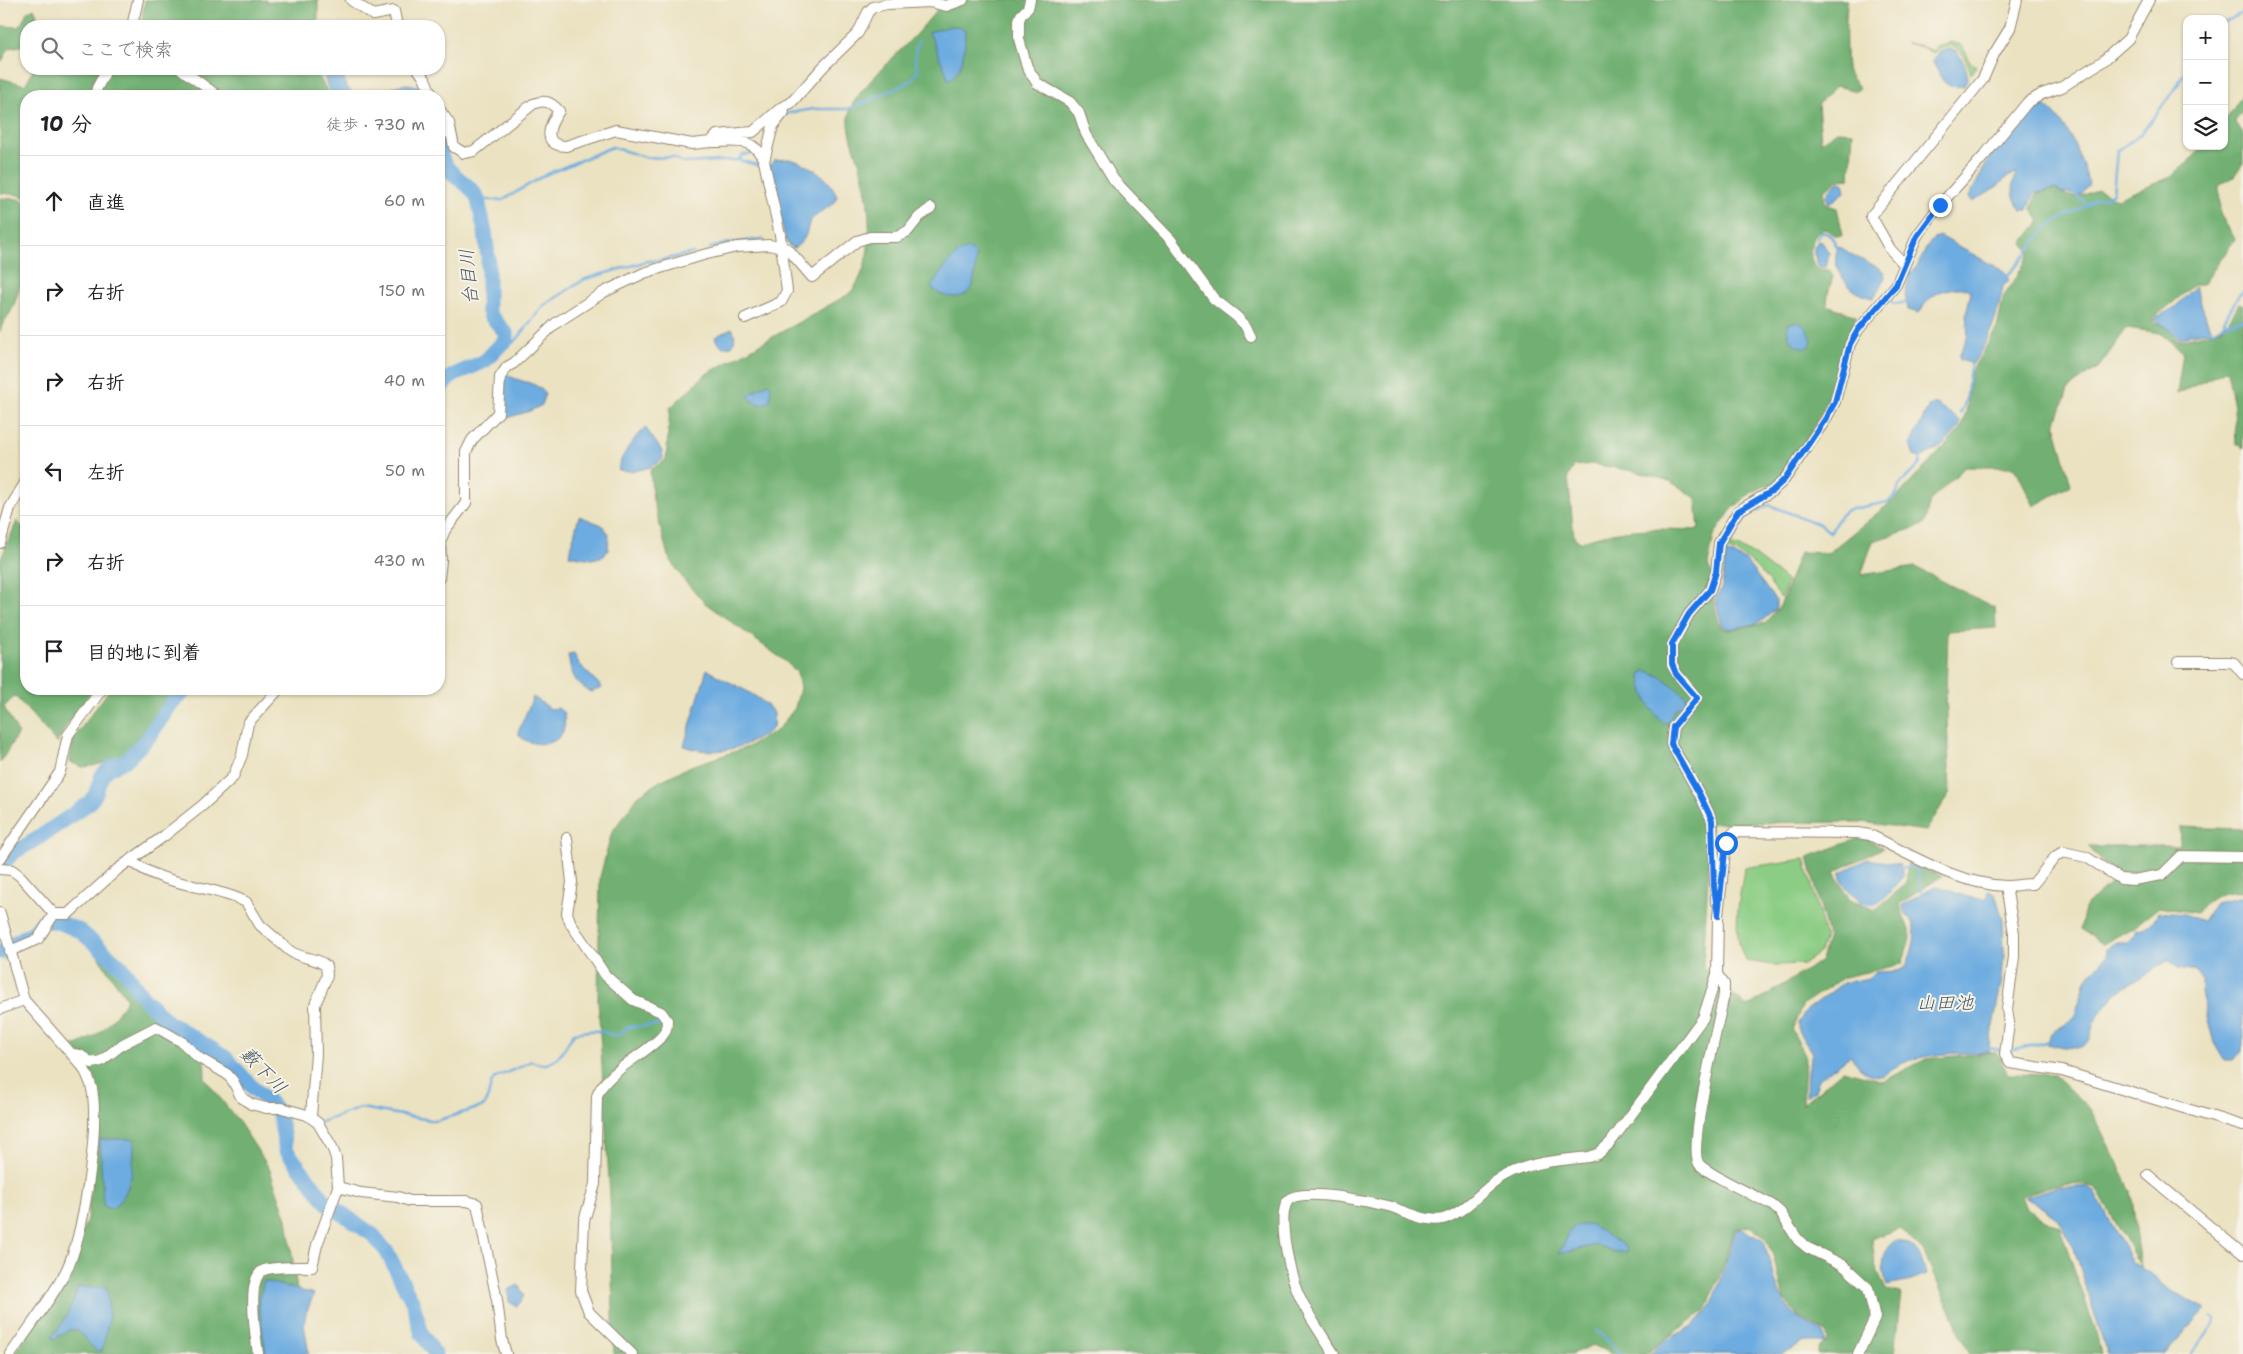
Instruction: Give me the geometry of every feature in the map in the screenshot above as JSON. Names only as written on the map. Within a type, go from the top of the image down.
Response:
[{"type":"street","points":[[133,20],[138,0]]},
{"type":"street","points":[[351,0],[373,15],[394,11],[395,20]]},
{"type":"street","points":[[762,155],[773,126],[823,67],[858,33],[872,7],[887,4],[930,2],[946,6],[963,0]]},
{"type":"street","points":[[1030,0],[1028,8],[1019,20],[1018,39],[1027,67],[1037,83],[1070,102],[1079,114],[1086,134],[1114,180],[1171,240],[1214,299],[1246,325],[1251,336]]},
{"type":"street","points":[[1904,264],[1890,249],[1871,216],[1983,79],[1994,54],[2010,28],[2017,0]]},
{"type":"street","points":[[1718,916],[1714,887],[1712,820],[1671,744],[1673,727],[1697,698],[1676,674],[1672,664],[1672,644],[1689,614],[1710,590],[1716,572],[1719,543],[1738,511],[1772,491],[1784,480],[1835,402],[1850,344],[1858,330],[1896,285],[1904,264],[1924,226],[2027,103],[2042,94],[2062,87],[2103,61],[2128,39],[2149,0]]},
{"type":"street","points":[[96,90],[104,75]]},
{"type":"street","points":[[189,75],[210,90]]},
{"type":"street","points":[[422,75],[430,90]]},
{"type":"street","points":[[445,118],[454,147],[458,151],[469,153],[498,133],[533,104],[546,101],[552,104],[559,112],[552,122],[549,132],[552,140],[561,146],[616,130],[692,144],[742,142],[757,147],[762,155],[781,247],[787,291],[781,302],[745,318]]},
{"type":"street","points":[[711,142],[717,135],[753,132],[782,107],[791,103]]},
{"type":"street","points":[[445,132],[449,130]]},
{"type":"street","points":[[445,533],[466,503],[466,452],[472,440],[498,413],[500,377],[507,367],[514,363],[556,323],[604,292],[644,273],[686,259],[737,247],[769,245],[781,247],[794,254],[812,277],[857,241],[870,237],[897,237],[908,231],[919,217],[931,208]]},
{"type":"street","points":[[0,543],[10,508],[20,491]]},
{"type":"street","points":[[2178,662],[2229,662],[2234,663],[2243,674]]},
{"type":"street","points":[[0,860],[60,772],[68,736],[98,695]]},
{"type":"street","points":[[10,951],[38,939],[52,918],[68,914],[130,860],[203,806],[232,777],[242,755],[248,722],[274,695]]},
{"type":"street","points":[[1334,1354],[1305,1307],[1296,1288],[1282,1220],[1286,1203],[1291,1198],[1320,1195],[1387,1206],[1428,1218],[1442,1219],[1454,1214],[1497,1181],[1529,1165],[1589,1157],[1598,1154],[1610,1143],[1703,1018],[1716,974],[1718,916],[1726,843],[1735,832],[1856,833],[1870,835],[1953,874],[1974,881],[2006,886],[2033,884],[2056,856],[2062,852],[2086,857],[2121,879],[2133,880],[2162,875],[2181,856],[2243,857]]},
{"type":"street","points":[[567,838],[572,882],[567,912],[571,924],[606,976],[633,1000],[661,1012],[667,1020],[666,1029],[662,1036],[635,1055],[605,1084],[597,1096],[595,1184],[584,1221],[581,1291],[589,1312],[632,1354]]},
{"type":"street","points":[[130,860],[137,866],[176,883],[246,902],[260,925],[290,951],[326,966],[327,976],[314,1005],[316,1054],[311,1116]]},
{"type":"street","points":[[0,869],[12,870],[20,876],[52,918]]},
{"type":"street","points":[[2006,886],[2014,933],[2014,956],[2007,1009],[2009,1023],[2005,1052],[2010,1063],[2062,1071],[2243,1126]]},
{"type":"street","points":[[0,912],[24,1000],[73,1054],[90,1080],[94,1106],[91,1160],[78,1232],[66,1272],[11,1354]]},
{"type":"street","points":[[1716,974],[1724,984],[1724,996],[1699,1119],[1696,1145],[1697,1161],[1700,1166],[1711,1173],[1772,1205],[1780,1212],[1803,1244],[1843,1265],[1868,1288],[1875,1318],[1858,1354]]},
{"type":"street","points":[[0,1009],[24,1000]]},
{"type":"street","points":[[73,1054],[80,1055],[92,1063],[101,1061],[123,1044],[156,1026],[182,1042],[199,1058],[227,1074],[234,1081],[241,1097],[251,1104],[311,1116],[318,1123],[336,1158],[338,1187],[312,1267],[266,1269],[258,1275],[254,1290],[254,1316],[258,1354]]},
{"type":"street","points":[[2148,1175],[2243,1254]]},
{"type":"street","points":[[338,1187],[398,1197],[410,1201],[475,1201],[497,1300],[502,1340],[506,1354]]},
{"type":"green space","points":[[145,0],[266,0],[267,2],[318,0],[318,20],[142,20]]},
{"type":"green space","points":[[945,0],[1848,0],[1846,24],[1847,67],[1850,76],[1860,88],[1856,91],[1837,86],[1818,104],[1821,142],[1837,131],[1853,132],[1850,178],[1840,179],[1824,190],[1825,204],[1837,208],[1843,235],[1837,236],[1825,229],[1820,230],[1811,244],[1810,255],[1817,269],[1829,270],[1833,277],[1828,293],[1827,305],[1856,316],[1835,384],[1813,429],[1780,479],[1751,493],[1732,509],[1714,535],[1708,564],[1714,575],[1713,600],[1720,626],[1728,630],[1765,623],[1780,606],[1800,552],[1828,553],[1896,498],[1961,429],[1967,408],[1970,374],[1997,328],[2004,296],[2017,277],[2030,252],[2023,243],[2040,221],[2032,210],[2037,193],[2056,189],[2066,195],[2076,197],[2097,189],[2117,199],[2171,177],[2201,150],[2228,150],[2228,117],[2243,94],[2243,111],[2235,121],[2243,133],[2243,163],[2234,176],[2219,186],[2220,214],[2235,239],[2203,285],[2194,285],[2154,318],[2154,322],[2168,328],[2178,341],[2221,328],[2233,315],[2239,303],[2243,305],[2243,448],[2236,444],[2234,407],[2227,370],[2177,394],[2183,352],[2160,333],[2127,328],[2099,367],[2069,388],[2055,424],[2071,485],[2034,506],[2015,467],[1965,467],[1930,501],[1924,525],[1873,541],[1861,575],[1915,567],[1995,608],[1996,628],[1948,631],[1946,693],[1950,792],[1926,831],[1861,822],[1711,823],[1703,967],[1747,1007],[1821,961],[1828,936],[1808,857],[1862,837],[1883,848],[1834,872],[1850,900],[1875,910],[1906,884],[1908,862],[1942,876],[1899,904],[1911,935],[1902,964],[1844,977],[1803,1004],[1792,1030],[1805,1056],[1803,1104],[1843,1070],[1883,1081],[1926,1059],[1996,1052],[2008,1074],[2054,1075],[2091,1110],[2131,1191],[2141,1267],[2096,1188],[2076,1184],[2058,1184],[2021,1196],[2026,1209],[2060,1228],[2095,1329],[2101,1354],[1970,1354],[1923,1251],[1899,1228],[1872,1239],[1875,1265],[1886,1290],[1901,1293],[1894,1354],[1818,1354],[1820,1347],[1827,1341],[1826,1332],[1798,1316],[1784,1299],[1767,1239],[1750,1226],[1735,1229],[1706,1310],[1645,1354],[1612,1354],[1593,1345],[1571,1354],[614,1354],[610,1196],[598,1000],[600,877],[612,832],[638,796],[660,781],[691,766],[748,747],[778,730],[795,708],[800,688],[797,673],[785,661],[705,603],[684,580],[668,556],[653,500],[650,470],[666,460],[670,408],[705,375],[849,294],[858,282],[864,268],[867,253],[869,220],[865,187],[849,126],[850,110],[870,81],[918,32]],"holes":[[[1592,464],[1634,471],[1670,481],[1696,498],[1699,530],[1653,529],[1625,531],[1610,533],[1580,542],[1574,537],[1568,477],[1574,466]]]},
{"type":"green space","points":[[34,8],[37,15],[34,20],[23,20],[27,12]]},
{"type":"green space","points":[[0,26],[20,27],[20,46],[9,48],[2,61],[0,60]]},
{"type":"green space","points":[[1950,42],[1962,45],[1971,63],[1977,66],[1971,74],[1965,59],[1955,47],[1948,46],[1933,53],[1922,47],[1906,43],[1919,45],[1932,51],[1939,45]]},
{"type":"green space","points":[[31,75],[319,75],[327,90],[20,90],[20,195],[0,193],[0,78],[25,85]]},
{"type":"green space","points":[[0,198],[19,199],[20,287],[12,310],[2,325],[0,332]]},
{"type":"green space","points":[[17,521],[20,524],[20,695],[89,695],[66,726],[57,743],[15,696],[4,707],[18,733],[0,763],[0,561]]},
{"type":"green space","points":[[1731,545],[1749,552],[1787,581],[1781,598],[1750,561],[1725,549]]},
{"type":"green space","points":[[106,695],[172,695],[133,745],[116,759],[93,766],[82,767],[70,762],[73,739]]},
{"type":"green space","points":[[2180,827],[2243,829],[2243,892],[2229,892],[2217,896],[2197,913],[2159,907],[2132,928],[2103,944],[2080,929],[2086,905],[2117,878],[2088,846],[2179,846]]},
{"type":"green space","points":[[1805,859],[1825,937],[1820,952],[1803,964],[1773,965],[1746,961],[1738,939],[1737,927],[1744,868]]},
{"type":"green space","points":[[101,954],[119,969],[150,1010],[204,1049],[205,1079],[239,1122],[269,1168],[287,1219],[303,1333],[303,1354],[15,1354],[69,1271],[87,1220],[101,1116],[96,1081],[74,1046],[100,1032],[127,999],[99,958]]},
{"type":"water","points":[[951,26],[960,27],[965,31],[965,37],[961,64],[954,76],[949,80],[929,32]]},
{"type":"water","points":[[1948,49],[1956,50],[1966,68],[1967,77],[1964,86],[1956,87],[1946,84],[1932,61],[1940,52]]},
{"type":"water","points":[[343,75],[346,86],[350,90],[329,90],[325,76]]},
{"type":"water","points":[[408,84],[418,86],[418,90],[390,90]]},
{"type":"water","points":[[2036,101],[2046,106],[2063,124],[2076,149],[2089,184],[2081,195],[2062,193],[2056,189],[2035,193],[2028,210],[2021,210],[2013,192],[2016,173],[1973,202],[1969,197],[1992,153],[1999,148],[2014,127],[2016,121]]},
{"type":"water","points":[[789,159],[804,164],[818,172],[829,182],[837,196],[834,203],[810,220],[804,239],[794,248],[788,245],[785,238],[769,167],[774,160]]},
{"type":"water","points":[[1839,182],[1843,182],[1845,192],[1829,204],[1827,194]]},
{"type":"water","points":[[1940,236],[2005,272],[2009,281],[2003,286],[1999,307],[1992,327],[1973,364],[1960,360],[1959,357],[1968,336],[1966,314],[1971,292],[1966,288],[1945,290],[1933,296],[1919,313],[1908,310],[1905,294],[1910,273],[1915,269],[1930,243]]},
{"type":"water","points":[[1818,241],[1822,242],[1829,253],[1826,267],[1819,267],[1814,254],[1814,247]]},
{"type":"water","points":[[1838,246],[1884,272],[1884,281],[1873,298],[1854,290],[1846,283],[1837,266]]},
{"type":"water","points":[[970,249],[976,255],[974,282],[968,292],[963,296],[949,297],[940,294],[931,287],[953,258],[964,250]]},
{"type":"water","points":[[2195,287],[2211,331],[2191,334],[2179,339],[2172,331],[2155,320],[2174,308]]},
{"type":"water","points":[[1789,323],[1802,324],[1808,330],[1812,340],[1810,346],[1800,347],[1789,338]]},
{"type":"water","points":[[732,328],[735,337],[734,342],[732,346],[723,347],[717,342],[715,337]]},
{"type":"water","points":[[505,373],[515,379],[531,383],[545,393],[542,405],[504,419],[502,382]]},
{"type":"water","points":[[768,383],[771,387],[770,401],[762,405],[752,401],[748,395]]},
{"type":"water","points":[[1937,404],[1960,421],[1959,428],[1941,447],[1920,458],[1914,456],[1910,445],[1929,406]]},
{"type":"water","points":[[645,427],[662,451],[663,459],[642,469],[618,470],[625,453]]},
{"type":"water","points":[[579,516],[602,525],[609,534],[608,550],[604,556],[592,559],[569,555]]},
{"type":"water","points":[[1726,552],[1745,560],[1776,601],[1776,609],[1755,624],[1728,629],[1722,625],[1715,599],[1722,587]]},
{"type":"water","points":[[574,654],[579,664],[602,688],[591,692],[577,681],[570,668],[568,655]]},
{"type":"water","points":[[707,669],[767,705],[774,713],[773,728],[753,741],[730,749],[707,751],[684,746]]},
{"type":"water","points":[[1644,671],[1661,677],[1686,697],[1686,704],[1675,709],[1669,722],[1664,723],[1659,719],[1647,701],[1641,681],[1641,675]]},
{"type":"water","points":[[533,697],[551,709],[558,708],[564,713],[563,731],[553,741],[541,744],[534,743],[523,739],[519,735],[519,730]]},
{"type":"water","points":[[1867,859],[1900,864],[1903,877],[1882,900],[1870,905],[1854,896],[1843,883],[1840,873]]},
{"type":"water","name":"山田池","points":[[1937,886],[1975,899],[1988,899],[1988,890],[1995,893],[2003,920],[2004,952],[2002,979],[1988,1052],[1933,1055],[1919,1058],[1894,1068],[1883,1076],[1867,1073],[1850,1056],[1819,1079],[1815,1091],[1806,1097],[1807,1071],[1812,1053],[1798,1031],[1798,1023],[1808,1009],[1843,983],[1869,978],[1875,972],[1898,971],[1906,967],[1914,943],[1914,930],[1902,905]]},
{"type":"water","points":[[2243,897],[2243,1051],[2232,1060],[2224,1060],[2214,1043],[2201,993],[2201,980],[2197,971],[2178,968],[2169,960],[2116,993],[2094,1022],[2089,1040],[2081,1047],[2064,1047],[2046,1043],[2051,1033],[2066,1024],[2075,1015],[2086,980],[2107,956],[2107,948],[2116,942],[2127,942],[2134,935],[2136,929],[2150,924],[2158,912],[2184,914],[2203,921],[2215,903]]},
{"type":"water","points":[[100,1139],[134,1139],[133,1168],[128,1187],[118,1203],[111,1209],[103,1204]]},
{"type":"water","points":[[2059,1186],[2087,1187],[2094,1191],[2132,1262],[2157,1278],[2172,1291],[2206,1309],[2164,1354],[2107,1354],[2074,1248],[2057,1219],[2047,1210],[2024,1197]]},
{"type":"water","points":[[1590,1224],[1626,1247],[1627,1252],[1615,1252],[1596,1245],[1559,1254],[1569,1233],[1575,1226]]},
{"type":"water","points":[[1741,1229],[1764,1241],[1772,1272],[1785,1303],[1799,1318],[1823,1332],[1825,1342],[1805,1342],[1782,1354],[1649,1354],[1665,1341],[1693,1326],[1708,1310],[1715,1297],[1736,1230]]},
{"type":"water","points":[[1895,1240],[1902,1241],[1913,1247],[1920,1257],[1926,1275],[1911,1281],[1887,1286],[1883,1267],[1885,1255]]},
{"type":"water","points":[[264,1281],[314,1294],[306,1313],[304,1325],[309,1354],[266,1354],[258,1302]]},
{"type":"water","points":[[518,1285],[524,1295],[517,1306],[509,1302],[508,1290]]},
{"type":"water","points":[[78,1287],[107,1287],[109,1319],[102,1351],[96,1351],[77,1330],[69,1330],[54,1339],[52,1336],[64,1320]]},
{"type":"waterway","points":[[2228,21],[2243,12]]},
{"type":"waterway","points":[[786,115],[814,109],[848,109],[911,81],[918,71],[915,56],[919,41]]},
{"type":"waterway","points":[[2073,192],[2088,205],[2095,198],[2104,198],[2113,193],[2117,151],[2141,134],[2178,85],[2183,75]]},
{"type":"waterway","name":"台目川","points":[[445,144],[446,138]]},
{"type":"waterway","points":[[478,200],[503,200],[545,175],[612,147],[648,158],[672,157],[684,163],[738,160],[761,166]]},
{"type":"waterway","points":[[739,159],[743,155],[757,153]]},
{"type":"waterway","name":"台目川","points":[[445,164],[469,187],[478,200],[488,257],[488,309],[490,315],[506,333],[506,339],[485,361],[452,376],[445,383]]},
{"type":"waterway","points":[[2005,277],[2050,225],[2088,205]]},
{"type":"waterway","points":[[1817,239],[1822,232],[1829,235],[1839,251]]},
{"type":"waterway","points":[[710,248],[729,243],[763,239]]},
{"type":"waterway","points":[[499,346],[509,346],[518,338],[543,306],[585,279],[648,261],[693,253]]},
{"type":"waterway","points":[[2226,323],[2224,321],[2238,296],[2243,292]]},
{"type":"waterway","points":[[1889,300],[1895,304],[1909,302]]},
{"type":"waterway","points":[[2210,330],[2213,331],[2224,324],[2243,319]]},
{"type":"waterway","points":[[1960,413],[1966,401],[1972,362]]},
{"type":"waterway","points":[[1724,553],[1724,549],[1732,541],[1747,516],[1769,505],[1821,525],[1830,532],[1840,516],[1847,510],[1888,502],[1896,495],[1900,484],[1920,464],[1921,455]]},
{"type":"waterway","name":"台目川","points":[[2,865],[13,853],[89,803],[95,795],[102,775],[110,768],[126,760],[148,738],[171,704],[181,695]]},
{"type":"waterway","points":[[1898,869],[1912,867],[1917,870],[1922,896]]},
{"type":"waterway","name":"藪下川","points":[[14,943],[35,931],[44,920],[61,923],[80,931],[123,968],[143,997],[167,1021],[225,1057],[279,1113],[286,1150],[327,1203],[373,1235],[387,1252],[413,1303],[422,1334],[435,1354]]},
{"type":"waterway","name":"藪下川","points":[[0,952],[5,952]]},
{"type":"waterway","points":[[321,1122],[361,1108],[436,1121],[484,1106],[491,1083],[495,1078],[531,1061],[539,1064],[552,1062],[562,1052],[574,1033],[595,1031],[617,1035],[628,1027],[660,1025]]},
{"type":"waterway","points":[[2007,1051],[2050,1041]]},
{"type":"waterway","points":[[1987,1048],[2002,1050]]},
{"type":"waterway","points":[[279,1113],[289,1115]]},
{"type":"waterway","points":[[2191,1354],[2214,1324],[2215,1320],[2211,1317]]},
{"type":"waterway","points":[[1596,1331],[1622,1354]]},
{"type":"route","points":[[1726,843],[1718,916],[1714,887],[1712,820],[1690,776],[1671,744],[1673,727],[1697,698],[1676,674],[1672,664],[1672,644],[1689,614],[1710,590],[1716,572],[1719,543],[1738,511],[1772,491],[1784,480],[1826,418],[1835,402],[1850,344],[1858,330],[1896,285],[1917,236],[1940,205]]}]
